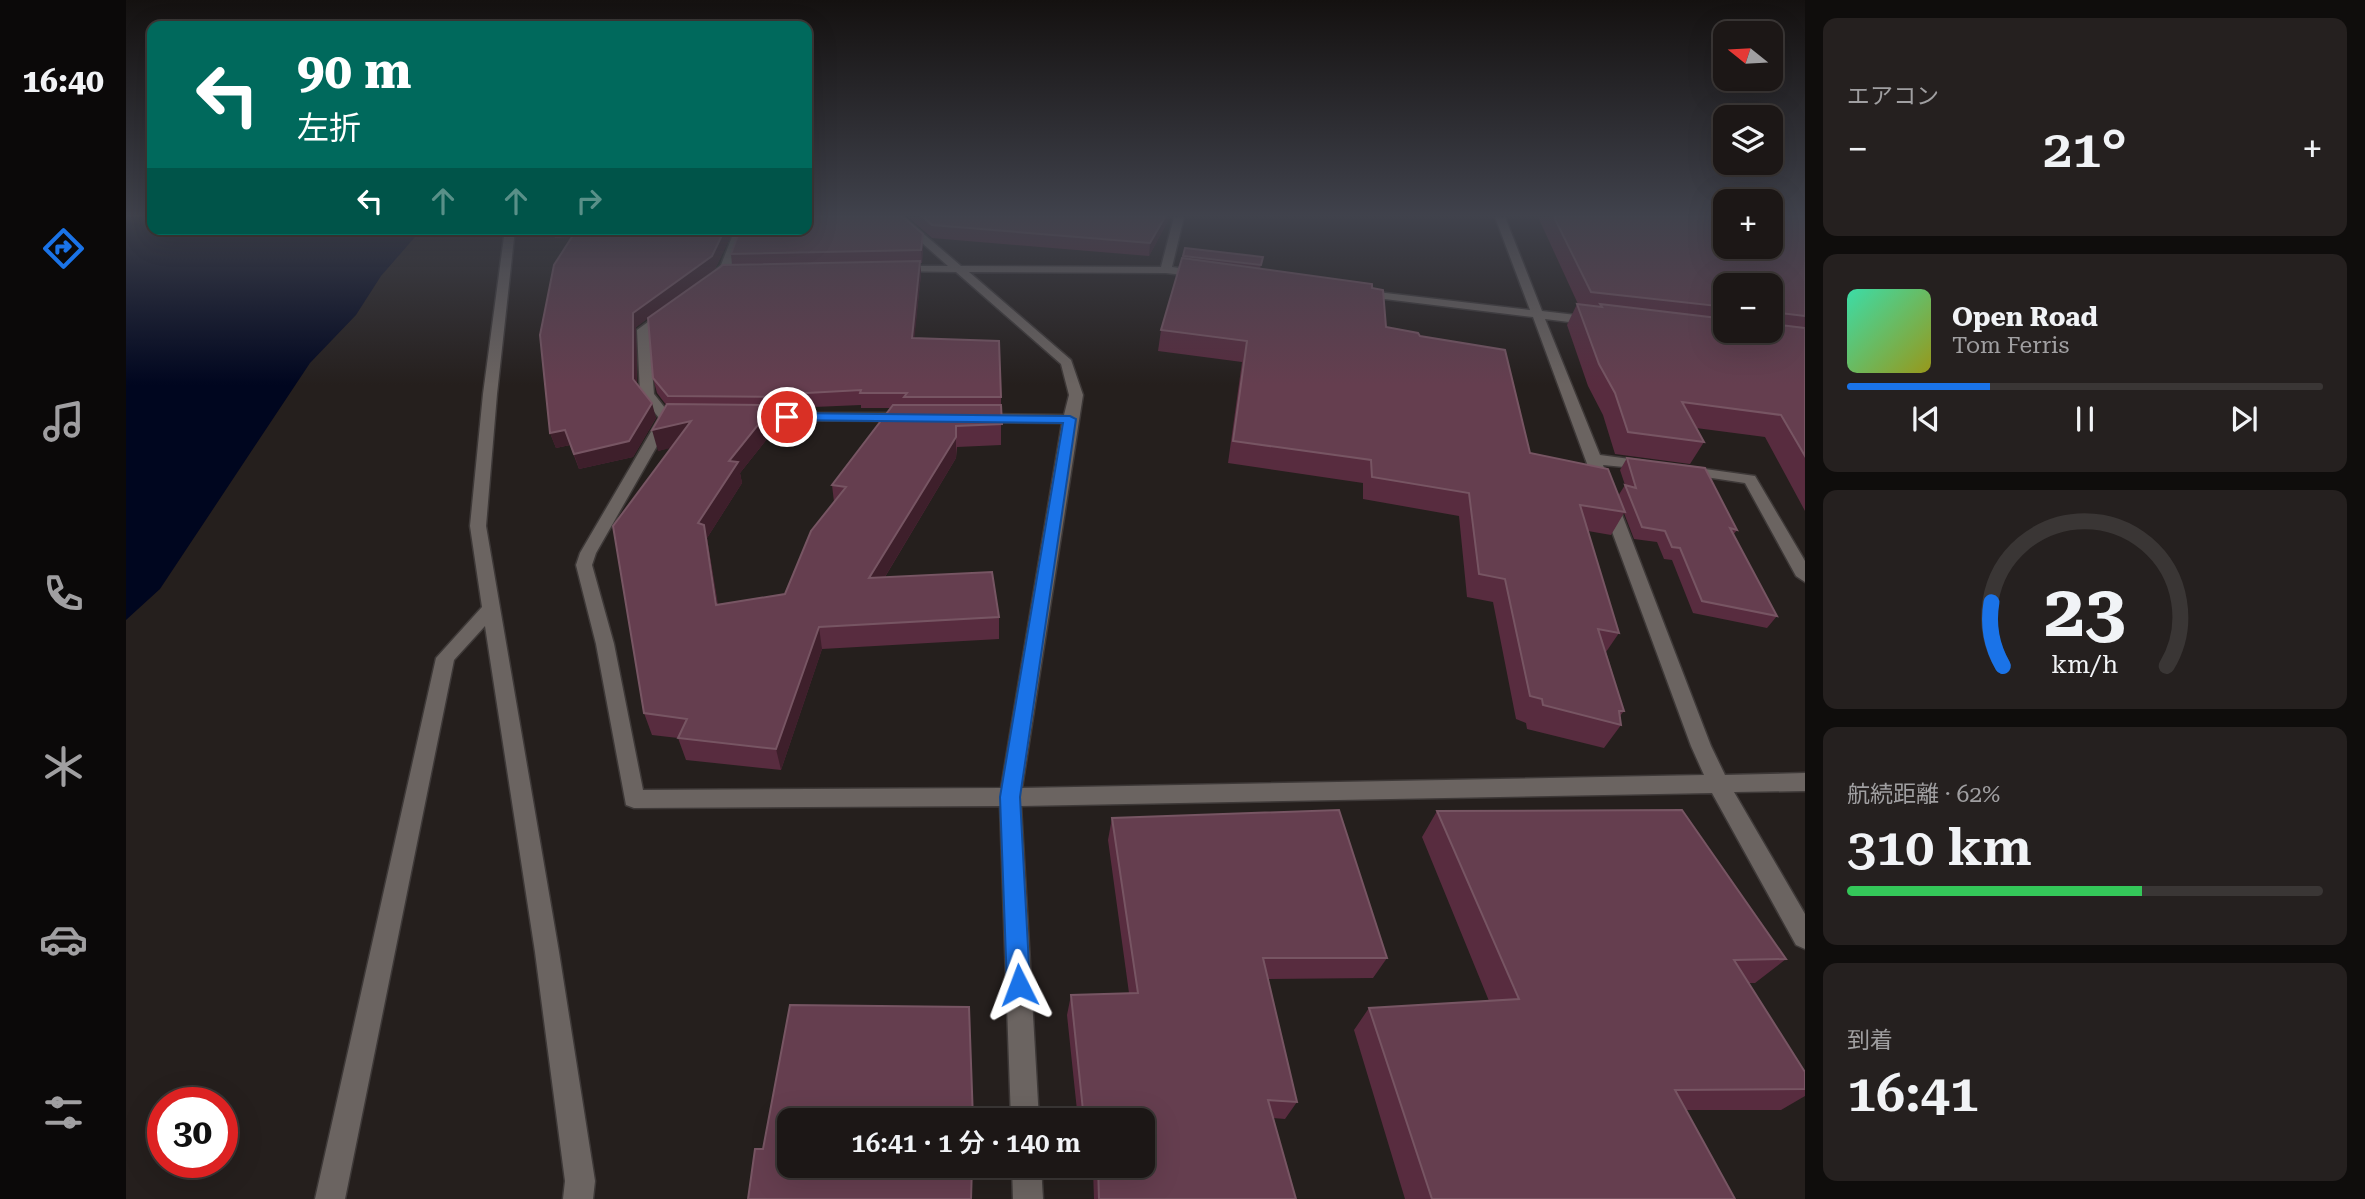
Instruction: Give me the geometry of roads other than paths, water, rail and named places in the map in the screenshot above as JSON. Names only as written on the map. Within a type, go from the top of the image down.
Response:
[{"type":"street","points":[[505,273],[478,526],[580,1181],[578,1199]]},
{"type":"street","points":[[728,273],[690,295],[643,330],[647,394],[671,417],[588,553],[584,565],[605,644],[634,799],[1010,797],[1805,782]]},
{"type":"street","points":[[965,273],[1066,363],[1076,395],[1010,797],[1024,1108]]},
{"type":"street","points":[[1190,273],[1207,275]]},
{"type":"street","points":[[1521,273],[1701,746],[1719,785],[1805,937]]},
{"type":"street","points":[[1341,290],[1605,322]]},
{"type":"street","points":[[746,417],[926,417]]},
{"type":"street","points":[[965,418],[1070,419]]},
{"type":"street","points":[[1594,459],[1750,479],[1805,576]]},
{"type":"street","points":[[330,1199],[445,658],[492,608]]},
{"type":"street","points":[[1027,1178],[1028,1199]]},
{"type":"water","points":[[126,273],[384,273],[356,315],[310,363],[160,589],[126,620]]}]
